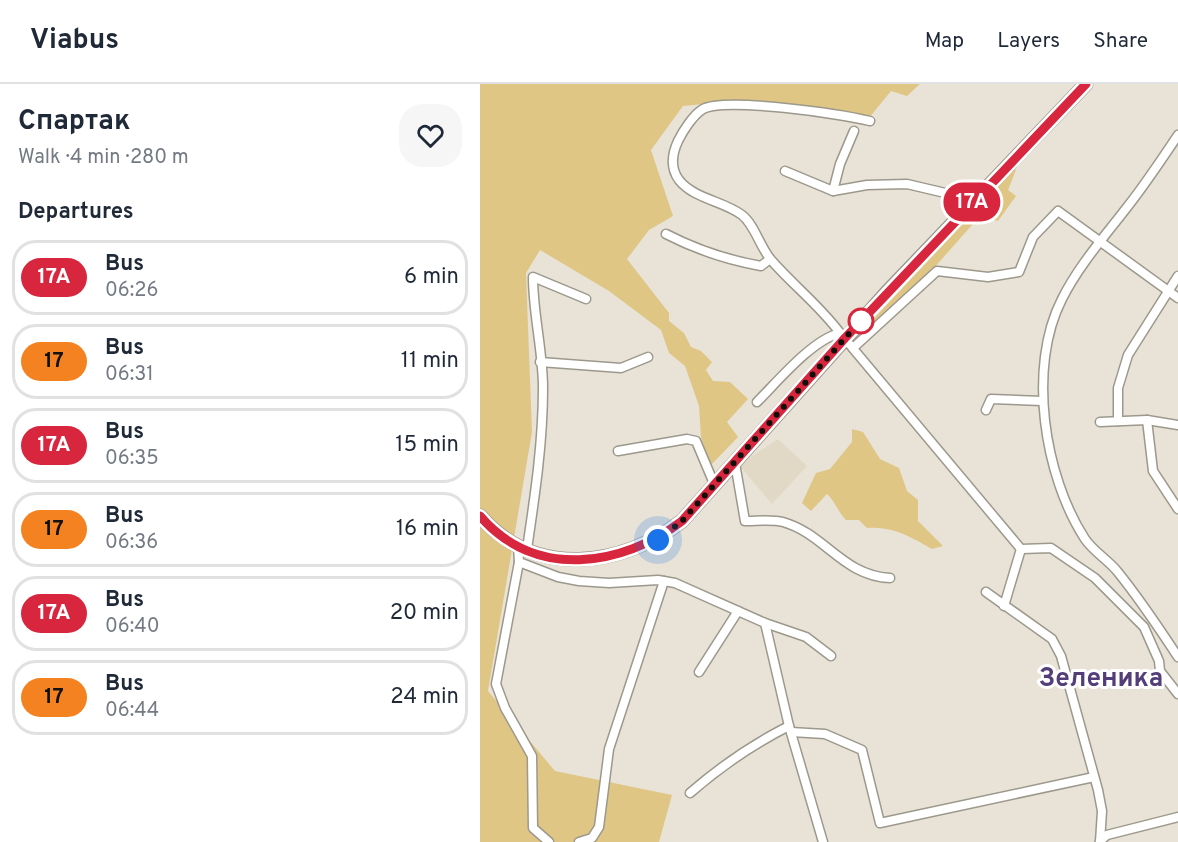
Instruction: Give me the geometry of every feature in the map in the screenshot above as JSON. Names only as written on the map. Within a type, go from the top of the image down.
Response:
[{"type":"main road","points":[[480,516],[495,530],[522,547],[573,561],[601,559],[658,540],[682,521],[715,486],[970,205],[1086,84]]},
{"type":"street","points":[[870,121],[736,104],[704,109],[688,126],[674,150],[672,165],[679,180],[707,199],[744,216],[770,259],[814,302],[1022,549]]},
{"type":"street","points":[[833,191],[840,164],[854,131]]},
{"type":"street","points":[[1178,135],[1144,186],[1102,240],[1062,298],[1052,322],[1042,401],[1056,477],[1086,540],[1116,570],[1178,657]]},
{"type":"street","points":[[785,171],[833,191],[867,185],[907,184],[958,195],[970,205]]},
{"type":"street","points":[[846,340],[937,271],[988,277],[1018,272],[1033,237],[1058,211],[1102,240],[1167,293],[1178,298]]},
{"type":"street","points":[[666,234],[689,246],[727,260],[761,266],[770,259]]},
{"type":"street","points":[[1118,421],[1118,388],[1128,355],[1178,276]]},
{"type":"street","points":[[549,842],[533,828],[532,756],[505,708],[496,684],[540,462],[543,385],[533,308],[533,277],[586,299]]},
{"type":"street","points":[[757,402],[803,357],[832,335],[846,340]]},
{"type":"street","points":[[540,362],[621,369],[648,357]]},
{"type":"street","points":[[986,410],[991,399],[1042,401]]},
{"type":"street","points":[[1147,420],[1153,471],[1178,509]]},
{"type":"street","points":[[1100,422],[1147,420],[1178,425]]},
{"type":"street","points":[[618,451],[687,439],[696,441],[715,486]]},
{"type":"street","points":[[735,464],[745,521],[783,522],[813,537],[840,561],[873,578],[890,578]]},
{"type":"street","points":[[1022,549],[1051,548],[1095,578],[1144,627],[1159,661],[1160,671],[1178,694]]},
{"type":"street","points":[[1004,606],[1022,549]]},
{"type":"street","points":[[519,562],[558,577],[579,581],[675,583],[765,623],[806,637],[831,656]]},
{"type":"street","points":[[579,842],[592,838],[599,827],[609,749],[664,581]]},
{"type":"street","points":[[986,592],[1052,639],[1062,656],[1102,812],[1100,842]]},
{"type":"street","points":[[699,672],[738,611]]},
{"type":"street","points":[[765,623],[790,729],[823,842]]},
{"type":"street","points":[[690,793],[711,774],[756,744],[790,729],[825,734],[862,750],[880,823],[1094,777]]},
{"type":"street","points":[[1100,842],[1107,835],[1178,817]]},
{"type":"shaded area","points":[[480,84],[920,84],[907,96],[891,91],[869,118],[734,101],[683,106],[651,150],[673,216],[649,230],[627,259],[669,313],[669,321],[684,333],[691,347],[701,351],[712,362],[706,370],[713,381],[730,382],[748,399],[727,422],[738,437],[710,466],[701,437],[699,406],[685,366],[669,353],[661,330],[609,291],[540,250],[526,273],[532,432],[488,691],[555,771],[672,795],[659,842],[480,842]]},
{"type":"shaded area","points":[[1013,168],[1016,170],[1008,190],[1016,196],[998,221],[980,216],[933,269],[856,343],[854,340]]},
{"type":"shaded area","points":[[852,429],[863,432],[880,459],[899,468],[907,491],[918,500],[918,521],[943,546],[932,549],[901,533],[867,528],[859,520],[846,520],[827,494],[811,511],[802,503],[816,473],[830,469],[852,442]]},
{"type":"shaded area","points":[[778,439],[807,466],[772,504],[739,465]]},
{"type":"bus line","name":"17А","points":[[480,516],[518,546],[573,561],[601,559],[658,540],[682,521],[845,338],[1086,84]]},
{"type":"district","name":"Зеленика","points":[[1101,677]]},
{"type":"route","points":[[658,540],[682,521],[735,464],[798,389],[863,318],[861,321]]}]
